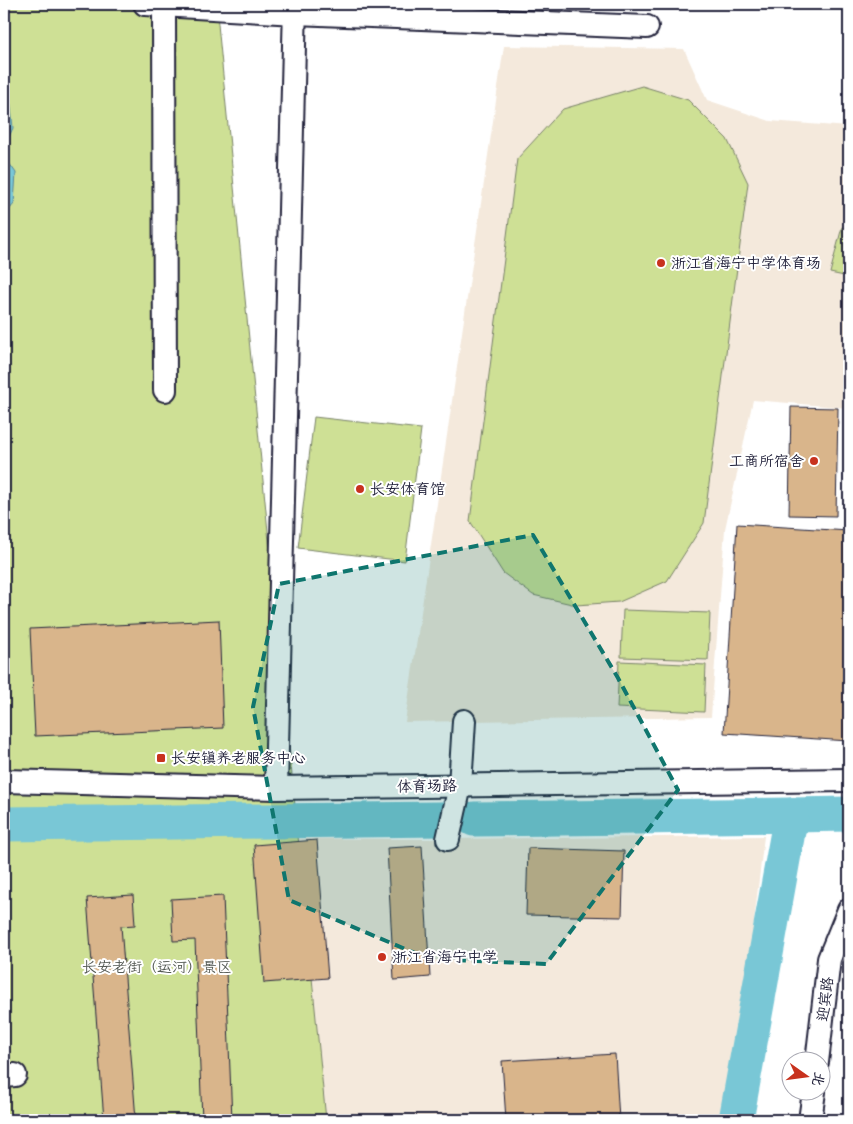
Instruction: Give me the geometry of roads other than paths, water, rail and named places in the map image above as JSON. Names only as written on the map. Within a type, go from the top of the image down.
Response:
[{"type":"street","points":[[165,390],[157,4],[295,8],[647,28]]},
{"type":"street","points":[[276,788],[295,8]]},
{"type":"street","points":[[448,839],[460,786],[464,721]]},
{"type":"street","name":"体育场路","points":[[4,781],[276,788],[460,786],[848,775]]},
{"type":"street","name":"迎宾路","points":[[818,1052],[829,959],[849,910]]},
{"type":"street","points":[[810,1120],[813,1102]]},
{"type":"water","points":[[4,91],[10,98],[13,128],[4,147]]},
{"type":"water","points":[[4,156],[16,173],[14,204],[4,216]]},
{"type":"waterway","points":[[791,815],[849,814]]},
{"type":"waterway","points":[[474,819],[791,815],[736,1120]]},
{"type":"waterway","points":[[4,824],[442,819]]},
{"type":"place","name":"浙江省海宁中学体育场","points":[[661,263]]},
{"type":"place","name":"工商所宿舍","points":[[814,461]]},
{"type":"place","name":"长安体育馆","points":[[360,489]]},
{"type":"place","name":"长安镇养老服务中心","points":[[161,758]]},
{"type":"place","name":"浙江省海宁中学","points":[[382,957]]},
{"type":"park label","name":"长安老街（运河）景区","points":[[157,967]]}]
